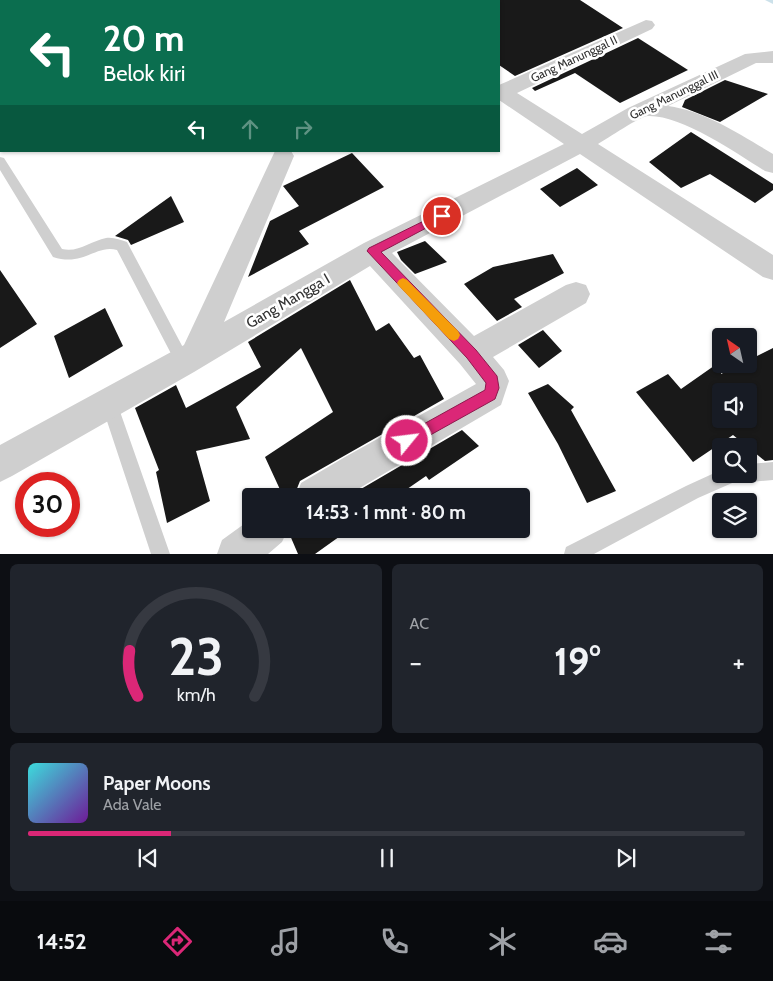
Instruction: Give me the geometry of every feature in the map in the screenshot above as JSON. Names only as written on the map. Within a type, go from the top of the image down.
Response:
[{"type":"street","name":"Gang Manunggal II","points":[[500,92],[646,25]]},
{"type":"street","name":"Gang Manunggal III","points":[[580,145],[645,109],[752,58],[773,57]]},
{"type":"street","points":[[500,92],[773,270]]},
{"type":"street","points":[[645,109],[678,114],[727,137],[773,165]]},
{"type":"street","name":"Gang Mangga I","points":[[0,464],[189,358],[373,251],[580,145]]},
{"type":"street","points":[[189,358],[283,156]]},
{"type":"street","points":[[326,488],[356,469],[490,394],[492,381],[471,354],[373,251]]},
{"type":"street","points":[[471,354],[576,294]]},
{"type":"street","points":[[236,554],[257,538]]},
{"type":"lane","points":[[0,161],[58,253],[65,257],[76,255],[107,243],[116,243],[122,246],[189,358]]},
{"type":"lane","points":[[109,403],[161,554]]},
{"type":"lane","points":[[757,473],[773,472]]},
{"type":"lane","points":[[573,554],[712,483]]},
{"type":"building","points":[[500,0],[580,0],[623,28],[515,76],[500,66]]},
{"type":"building","points":[[638,38],[688,70],[620,103],[575,73],[535,91],[532,88]]},
{"type":"building","points":[[725,80],[768,94],[720,122],[682,107],[685,100]]},
{"type":"building","points":[[691,132],[773,184],[773,190],[755,203],[710,174],[681,188],[649,162]]},
{"type":"building","points":[[352,153],[384,187],[299,231],[309,244],[248,277],[270,221],[299,206],[283,186]]},
{"type":"building","points":[[577,168],[598,185],[560,207],[540,189]]},
{"type":"building","points":[[171,196],[184,222],[131,245],[128,240],[115,236]]},
{"type":"building","points":[[425,241],[447,262],[415,274],[401,260],[397,252]]},
{"type":"building","points":[[553,254],[564,273],[514,299],[522,307],[497,321],[464,284],[493,267]]},
{"type":"building","points":[[0,270],[37,324],[0,348]]},
{"type":"building","points":[[350,280],[376,331],[389,323],[414,358],[420,355],[444,399],[300,481],[297,488],[279,488],[265,457],[333,412],[301,348],[236,407],[250,439],[196,451],[210,501],[167,523],[156,472],[159,470],[135,408],[176,385],[186,408],[261,367],[248,342]]},
{"type":"building","points":[[105,308],[123,346],[69,378],[54,336]]},
{"type":"building","points":[[543,330],[562,351],[539,368],[518,345]]},
{"type":"building","points":[[773,348],[773,460],[765,461],[757,454],[757,438],[737,438],[733,435],[729,438],[712,438],[712,449],[693,462],[636,392],[668,374],[681,389],[712,367],[712,373],[757,373],[758,356]]},
{"type":"building","points":[[548,384],[574,407],[571,410],[616,491],[587,503],[558,444],[528,393]]},
{"type":"building","points":[[462,430],[479,446],[429,480],[426,476],[409,488],[363,488]]},
{"type":"building","points":[[291,538],[337,538],[315,554],[298,554]]},
{"type":"waterway","points":[[768,0],[773,2]]},
{"type":"slow traffic","points":[[403,283],[454,335]]},
{"type":"route","points":[[407,441],[490,394],[492,388],[492,381],[471,354],[373,251],[442,216]]}]
